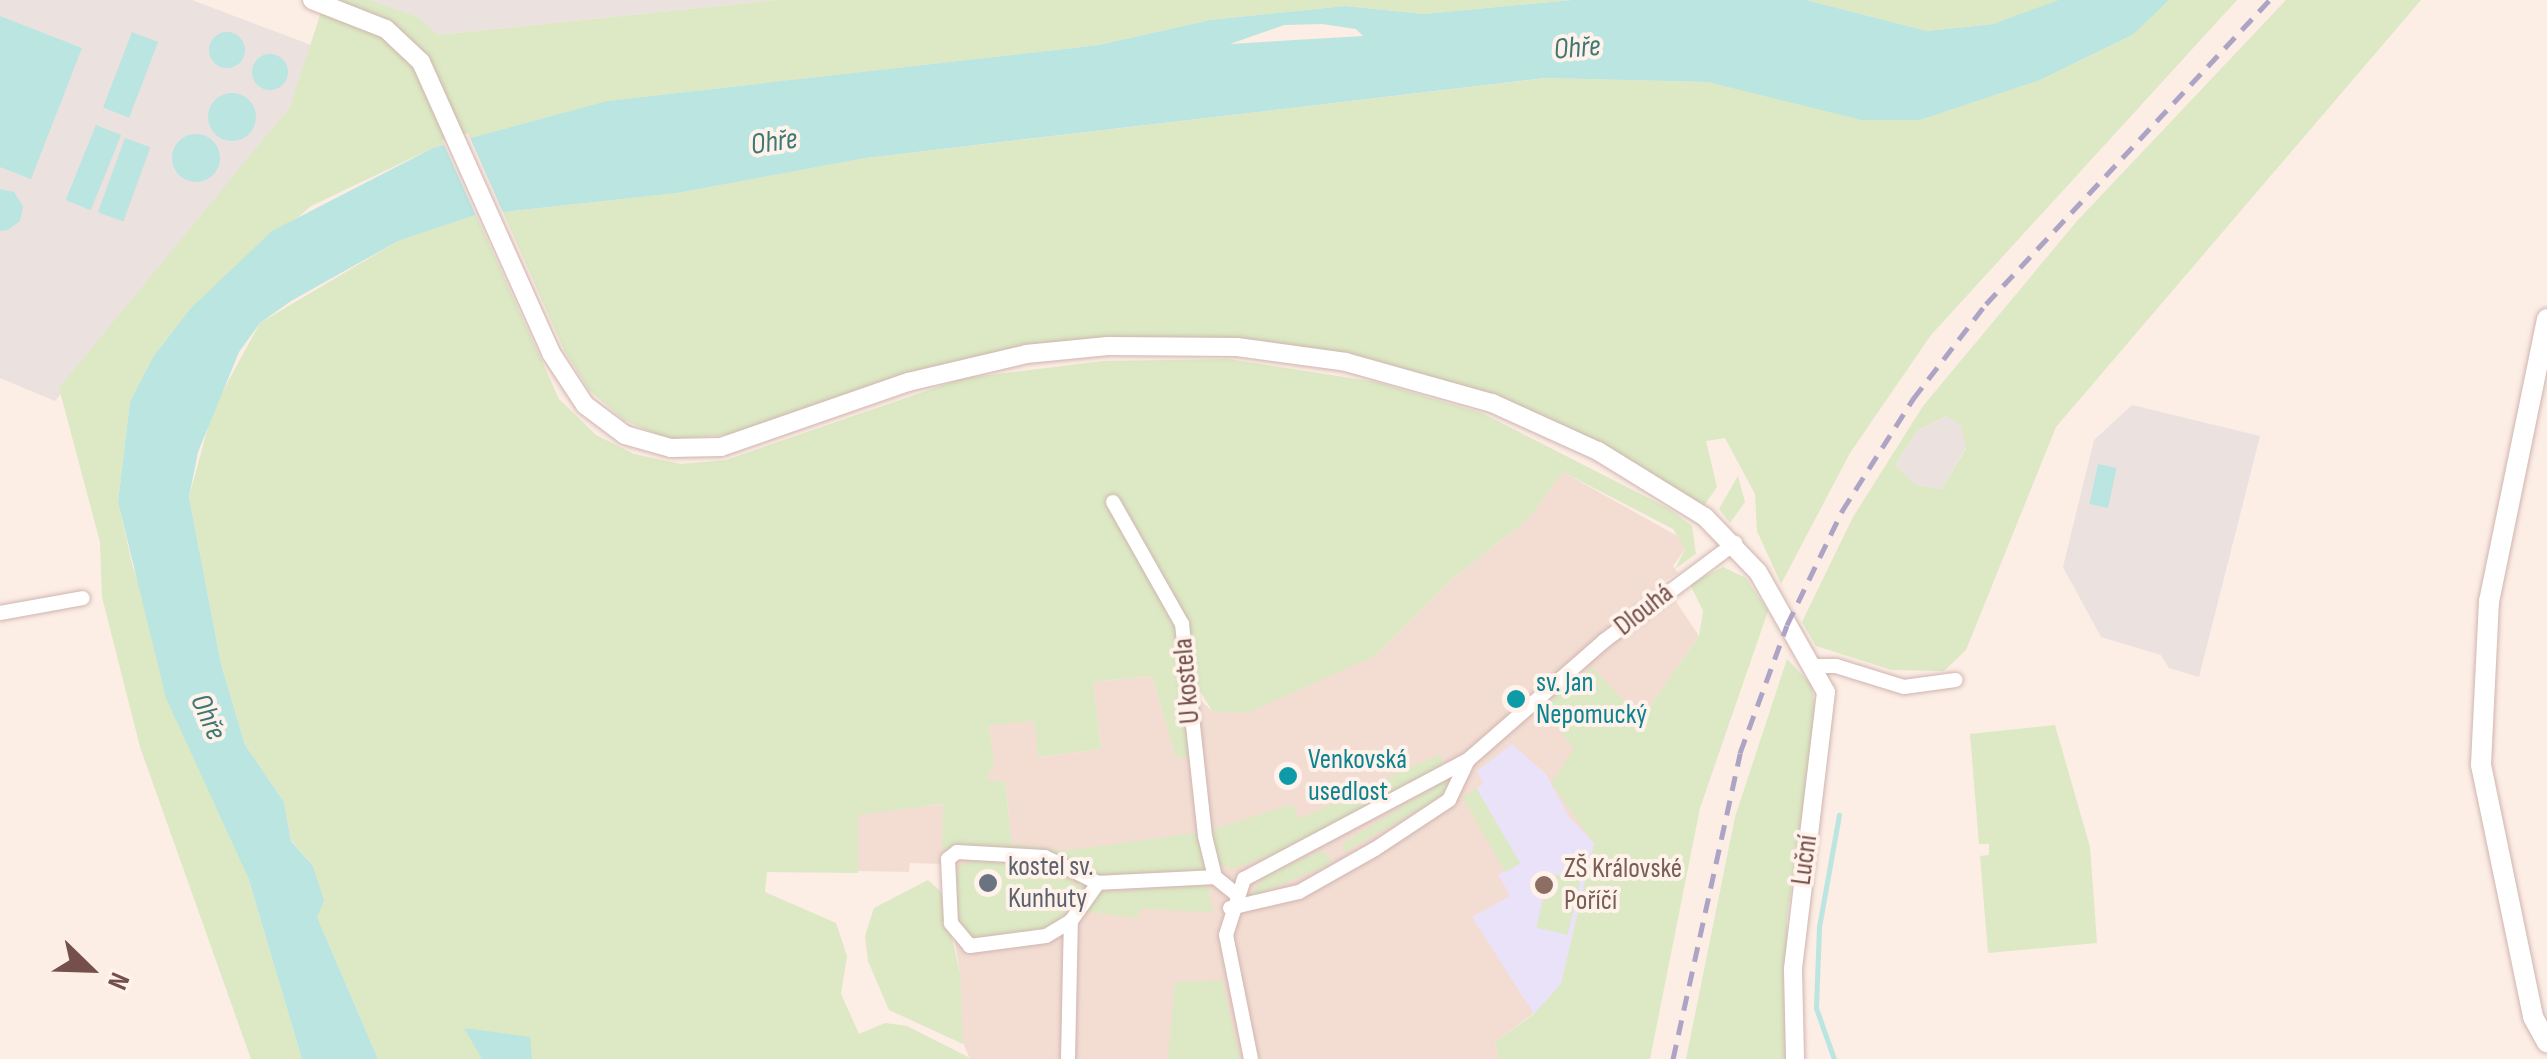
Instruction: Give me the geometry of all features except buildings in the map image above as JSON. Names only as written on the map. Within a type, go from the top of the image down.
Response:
[{"type":"main road","points":[[2547,319],[2489,602],[2481,765],[2516,947],[2533,1017],[2547,1042]]},
{"type":"street","points":[[312,0],[386,29],[421,62],[570,386],[605,424],[652,444],[720,446],[908,382],[1026,354],[1108,346],[1237,347],[1380,370],[1511,411],[1636,473],[1734,544]]},
{"type":"street","name":"U kostela","points":[[1114,502],[1182,624],[1215,877]]},
{"type":"street","name":"Luční","points":[[1734,544],[1826,692],[1826,731],[1798,920],[1796,1059]]},
{"type":"street","name":"Dlouhá","points":[[1232,900],[1258,868],[1344,830],[1468,760],[1604,641],[1734,544]]},
{"type":"street","points":[[0,613],[83,598]]},
{"type":"street","points":[[1813,666],[1836,666],[1904,687],[1956,680]]},
{"type":"street","name":"Dlouhá","points":[[1232,900],[1299,892],[1375,850],[1449,800],[1468,760]]},
{"type":"street","points":[[1098,883],[1070,922],[1046,936],[970,946],[951,923],[948,859],[957,852],[1046,857],[1098,883],[1215,877],[1232,900],[1226,936],[1252,1059]]},
{"type":"street","points":[[1068,1059],[1070,922]]},
{"type":"shaded area","points":[[0,0],[192,0],[314,46],[290,107],[55,401],[0,378]]},
{"type":"shaded area","points":[[369,0],[777,0],[438,35],[417,17]]},
{"type":"shaded area","points":[[2132,405],[2260,436],[2199,677],[2169,668],[2161,655],[2101,637],[2063,567],[2094,440]]},
{"type":"shaded area","points":[[1946,416],[1962,425],[1966,447],[1942,489],[1916,485],[1895,465],[1918,430]]},
{"type":"shaded area","points":[[1563,472],[1681,538],[1685,549],[1673,566],[1678,573],[1663,582],[1699,636],[1641,719],[1600,816],[1561,984],[1541,1008],[1495,1042],[1499,1059],[970,1059],[961,1038],[960,972],[941,864],[910,863],[909,872],[858,871],[857,814],[944,804],[1010,825],[1005,781],[986,781],[994,763],[989,724],[1034,720],[1039,757],[1101,749],[1093,682],[1152,676],[1176,757],[1189,757],[1178,678],[1212,711],[1375,656],[1452,579],[1529,518]]},
{"type":"shaded area","name":"ZŠ Královské Poříčí","points":[[1512,744],[1546,774],[1569,817],[1594,843],[1561,984],[1534,1014],[1472,917],[1510,896],[1498,874],[1520,863],[1476,790],[1483,783],[1477,771]]},
{"type":"green space","points":[[325,0],[369,0],[418,17],[438,35],[776,0],[1572,0],[1424,14],[1345,6],[1210,20],[1099,45],[608,101],[433,148],[311,206],[190,309],[153,357],[130,402],[118,502],[133,568],[248,877],[302,1059],[251,1059],[140,747],[102,597],[100,542],[59,388],[290,107]]},
{"type":"green space","points":[[1806,0],[2064,0],[1993,24],[1927,31]]},
{"type":"green space","points":[[2169,0],[2237,0],[1931,335],[1850,453],[1781,584],[1757,531],[1755,494],[1725,438],[1706,441],[1717,487],[1703,507],[1497,396],[1352,356],[1257,340],[1093,341],[740,434],[668,439],[624,420],[589,390],[564,350],[503,212],[677,193],[866,158],[1547,78],[1708,82],[1920,120],[2040,80],[2134,34]]},
{"type":"green space","points":[[2286,0],[2421,0],[2056,427],[1966,650],[1944,671],[1892,670],[1816,646],[1802,622],[1853,517],[1923,406],[2077,221]],"holes":[[[1946,416],[1961,425],[1966,448],[1942,489],[1916,485],[1895,465],[1918,430]]]},
{"type":"green space","points":[[476,215],[559,399],[596,435],[634,454],[681,464],[726,460],[964,378],[1103,361],[1228,359],[1376,382],[1482,413],[1668,508],[1692,526],[1696,554],[1675,569],[1685,549],[1673,529],[1563,472],[1529,518],[1452,579],[1375,656],[1247,713],[1212,711],[1197,686],[1179,678],[1190,757],[1176,758],[1152,676],[1093,682],[1101,749],[1038,757],[1034,721],[989,725],[994,763],[986,781],[1005,781],[1012,844],[1063,851],[1202,832],[1206,871],[1098,878],[1052,855],[942,851],[943,804],[858,815],[858,873],[767,872],[765,892],[836,923],[847,956],[841,994],[859,1034],[885,1023],[907,1026],[972,1059],[378,1059],[317,917],[313,866],[291,840],[284,802],[245,745],[221,664],[189,497],[213,409],[260,323],[398,241]]},
{"type":"green space","points":[[1738,476],[1745,502],[1730,523],[1719,509]]},
{"type":"green space","points":[[1723,567],[1746,578],[1768,611],[1700,808],[1650,1059],[1499,1059],[1495,1042],[1534,1014],[1561,984],[1594,843],[1551,783],[1574,749],[1543,708],[1592,667],[1641,719],[1699,636],[1703,611],[1690,584]]},
{"type":"green space","points":[[1787,659],[1812,685],[1816,720],[1787,918],[1787,1059],[1686,1059],[1735,817]]},
{"type":"green space","points":[[2055,725],[2090,847],[2097,943],[1988,953],[1980,856],[1989,855],[1989,844],[1979,844],[1970,734]]},
{"type":"green space","points":[[1440,754],[1444,765],[1320,836],[1233,869],[1216,863],[1211,830],[1292,804],[1299,819]]},
{"type":"green space","points":[[1454,775],[1456,784],[1440,798],[1344,852],[1343,843]]},
{"type":"green space","points":[[1477,789],[1520,863],[1505,872],[1462,797]]},
{"type":"green space","points":[[1322,851],[1332,859],[1326,866],[1247,898],[1266,875]]},
{"type":"green space","points":[[973,860],[1025,860],[1087,887],[1063,918],[1038,934],[971,942],[957,924],[951,880],[957,867]]},
{"type":"green space","points":[[1549,873],[1580,880],[1568,935],[1536,928]]},
{"type":"green space","points":[[928,880],[941,892],[960,972],[963,1044],[889,1010],[868,961],[865,936],[874,908]]},
{"type":"green space","points":[[1208,886],[1213,912],[1140,909],[1138,918],[1081,911],[1101,893]]},
{"type":"green space","points":[[1222,980],[1240,1059],[1168,1059],[1175,982]]},
{"type":"water","name":"Ohře","points":[[1572,0],[1806,0],[1927,31],[1993,24],[2059,0],[2169,0],[2134,34],[2040,80],[1920,120],[1862,120],[1708,82],[1546,78],[866,158],[677,193],[476,215],[398,241],[291,301],[260,323],[239,352],[198,452],[189,497],[221,664],[245,745],[284,802],[291,841],[313,866],[324,901],[317,917],[378,1059],[302,1059],[248,877],[166,698],[118,502],[130,402],[153,357],[190,309],[272,231],[433,148],[607,101],[1099,45],[1210,20],[1345,6],[1424,14]],"holes":[[[1322,24],[1356,29],[1363,36],[1230,44],[1284,25]]]},
{"type":"water","points":[[0,16],[82,48],[31,179],[0,167]]},
{"type":"water","points":[[132,32],[158,42],[129,118],[103,108]]},
{"type":"water","points":[[227,32],[240,37],[245,50],[240,63],[227,68],[214,63],[209,50],[214,37]]},
{"type":"water","points":[[270,54],[283,59],[288,72],[283,85],[270,90],[257,85],[252,72],[257,59]]},
{"type":"water","points":[[232,93],[249,100],[256,117],[249,134],[232,141],[215,134],[208,117],[215,100]]},
{"type":"water","points":[[96,125],[121,135],[91,210],[66,200]]},
{"type":"water","points":[[196,134],[213,141],[220,158],[213,175],[196,182],[179,175],[172,158],[179,141]]},
{"type":"water","points":[[125,138],[150,147],[123,221],[98,212]]},
{"type":"water","points":[[0,189],[14,192],[23,206],[20,221],[0,231]]},
{"type":"water","points":[[2098,464],[2117,468],[2108,508],[2089,504]]},
{"type":"water","points":[[464,1028],[530,1037],[532,1059],[482,1059]]},
{"type":"pier","points":[[468,133],[505,217],[478,220],[442,140]]},
{"type":"waterway","points":[[1834,1059],[1816,1008],[1819,927],[1839,815]]},
{"type":"railway","points":[[1673,1059],[1740,753],[1787,625],[1842,511],[1913,399],[1986,304],[2269,0]]},
{"type":"place","name":"sv. Jan Nepomucký","points":[[1516,699]]},
{"type":"place","name":"Venkovská usedlost","points":[[1288,776]]},
{"type":"place","name":"kostel sv. Kunhuty","points":[[988,883]]},
{"type":"place","name":"ZŠ Královské Poříčí","points":[[1544,885]]}]
